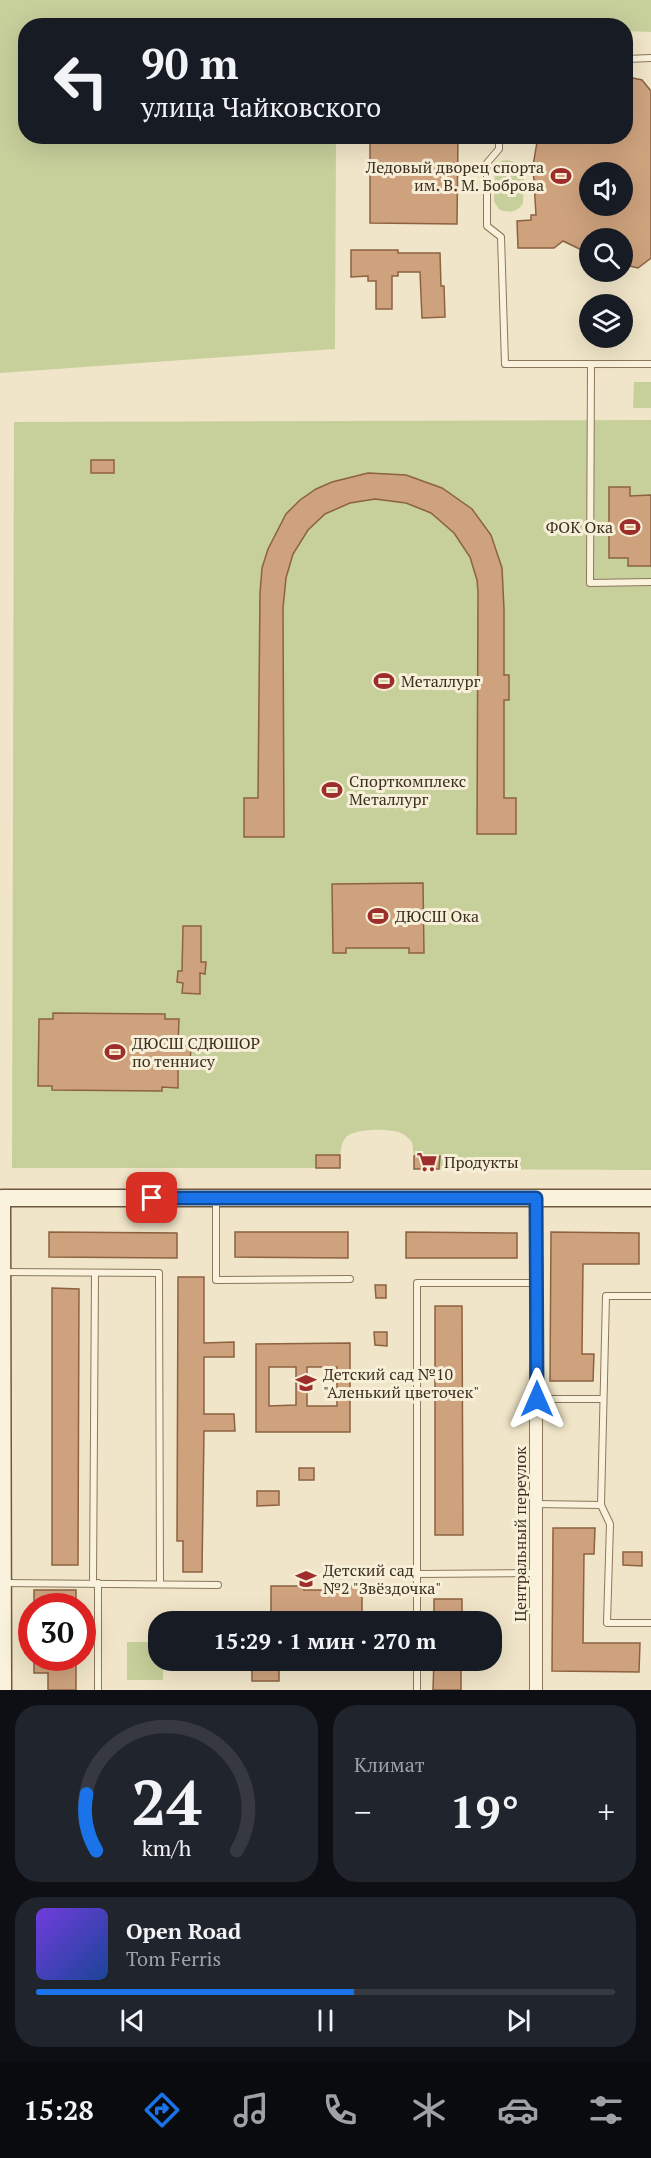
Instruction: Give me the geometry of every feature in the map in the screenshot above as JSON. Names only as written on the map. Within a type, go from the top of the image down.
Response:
[{"type":"main road","points":[[3,1690],[2,1198],[651,1198]]},
{"type":"street","name":"Центральный переулок","points":[[536,1198],[536,1690]]},
{"type":"lane","points":[[633,59],[651,58]]},
{"type":"lane","points":[[499,144],[499,149],[487,163],[487,226],[501,237],[505,364],[651,364]]},
{"type":"lane","points":[[591,364],[590,583],[651,582]]},
{"type":"lane","points":[[216,1198],[216,1280],[350,1279]]},
{"type":"lane","points":[[2,1272],[159,1273],[160,1584]]},
{"type":"lane","points":[[95,1273],[98,1690]]},
{"type":"lane","points":[[417,1611],[417,1283],[536,1282]]},
{"type":"lane","points":[[651,1296],[606,1296],[601,1505],[610,1524],[608,1623],[651,1623]]},
{"type":"lane","points":[[537,1399],[603,1399]]},
{"type":"lane","points":[[537,1504],[601,1505]]},
{"type":"lane","points":[[417,1574],[537,1573]]},
{"type":"lane","points":[[3,1583],[218,1585]]},
{"type":"lane","points":[[417,1671],[417,1690]]},
{"type":"green space","points":[[0,0],[651,0],[651,32],[633,31],[633,18],[18,18],[18,144],[336,144],[335,349],[0,373]]},
{"type":"green space","points":[[501,161],[518,163],[524,174],[523,203],[516,210],[510,211],[500,210],[494,202],[495,168]]},
{"type":"green space","points":[[634,382],[651,382],[651,408],[633,408]]},
{"type":"green space","name":"Спорткомплекс Металлург","points":[[651,420],[651,1170],[439,1169],[439,1156],[414,1156],[412,1142],[406,1136],[396,1131],[381,1130],[364,1130],[350,1134],[344,1141],[340,1155],[316,1155],[316,1168],[12,1168],[14,422]]},
{"type":"green space","points":[[127,1642],[148,1642],[148,1671],[163,1671],[163,1680],[127,1680]]},
{"type":"building","name":"Ледовый дворец спорта им. В. М. Боброва","points":[[633,78],[642,80],[651,91],[651,258],[638,268],[633,267],[633,228],[579,228],[579,249],[563,241],[554,248],[518,248],[517,221],[531,220],[531,215],[536,215],[533,166],[537,144],[633,144]]},
{"type":"building","points":[[370,144],[458,144],[457,224],[370,223]]},
{"type":"building","points":[[351,250],[440,253],[445,317],[422,318],[420,272],[398,272],[398,276],[392,276],[392,309],[376,309],[376,281],[368,281],[368,276],[351,277]]},
{"type":"building","points":[[91,460],[114,460],[114,473],[91,473]]},
{"type":"building","points":[[368,473],[406,475],[442,488],[472,509],[491,535],[502,568],[504,675],[509,675],[509,700],[504,700],[504,798],[516,798],[516,834],[477,834],[478,592],[470,557],[454,533],[431,513],[406,503],[375,499],[350,503],[325,514],[308,530],[293,554],[286,578],[283,608],[284,837],[244,837],[244,798],[258,798],[260,593],[262,568],[268,549],[286,514],[300,500],[332,482]]},
{"type":"building","name":"ФОК Ока","points":[[609,487],[630,487],[630,496],[651,495],[651,566],[628,566],[628,558],[609,558]]},
{"type":"building","name":"ДЮСШ Ока","points":[[423,883],[424,953],[409,953],[409,948],[346,948],[346,953],[333,953],[332,884]]},
{"type":"building","points":[[183,926],[201,926],[201,962],[206,962],[205,974],[200,973],[200,994],[182,993],[183,983],[177,982],[178,971],[182,971]]},
{"type":"building","name":"ДЮСШ СДЮШОР по теннису","points":[[53,1013],[165,1014],[165,1019],[179,1019],[178,1046],[191,1046],[190,1064],[178,1064],[178,1088],[162,1087],[162,1091],[52,1090],[52,1086],[38,1086],[39,1019],[53,1019]]},
{"type":"building","points":[[316,1155],[340,1155],[340,1168],[316,1168]]},
{"type":"building","name":"Продукты","points":[[414,1156],[440,1156],[439,1169],[414,1169]]},
{"type":"building","points":[[49,1232],[177,1233],[177,1258],[49,1257]]},
{"type":"building","points":[[235,1232],[348,1232],[348,1258],[235,1257]]},
{"type":"building","points":[[406,1232],[517,1233],[517,1258],[406,1258]]},
{"type":"building","points":[[551,1232],[639,1233],[639,1264],[583,1264],[582,1354],[594,1354],[593,1381],[550,1381]]},
{"type":"building","points":[[178,1277],[204,1277],[204,1343],[234,1342],[234,1357],[204,1357],[204,1414],[234,1414],[235,1431],[204,1431],[202,1572],[183,1572],[183,1541],[177,1541]]},
{"type":"building","points":[[375,1285],[386,1285],[386,1298],[376,1298]]},
{"type":"building","points":[[52,1288],[79,1289],[78,1565],[52,1565]]},
{"type":"building","points":[[435,1306],[462,1306],[463,1535],[435,1535]]},
{"type":"building","points":[[374,1332],[387,1332],[387,1346],[375,1345]]},
{"type":"building","points":[[350,1343],[350,1432],[256,1432],[256,1344]],"holes":[[[269,1367],[296,1367],[296,1405],[269,1406]],[[307,1367],[337,1367],[337,1406],[307,1406]]]},
{"type":"building","points":[[299,1468],[314,1468],[314,1480],[299,1480]]},
{"type":"building","points":[[257,1491],[279,1491],[279,1505],[257,1506]]},
{"type":"building","points":[[553,1528],[595,1528],[594,1554],[584,1554],[583,1643],[640,1643],[639,1672],[552,1671]]},
{"type":"building","points":[[623,1552],[642,1552],[642,1566],[623,1565]]},
{"type":"building","points":[[271,1586],[304,1586],[304,1590],[327,1590],[327,1586],[362,1586],[362,1611],[271,1611]]},
{"type":"building","points":[[34,1590],[76,1590],[76,1593],[34,1593]]},
{"type":"building","points":[[434,1599],[462,1599],[462,1611],[434,1611]]},
{"type":"building","points":[[34,1671],[76,1671],[76,1690],[48,1690],[48,1673],[34,1673]]},
{"type":"building","points":[[252,1671],[279,1671],[279,1681],[252,1681]]},
{"type":"building","points":[[434,1671],[461,1671],[461,1690],[433,1690]]},
{"type":"place","name":"Ледовый дворец спорта им. В. М. Боброва","points":[[561,176]]},
{"type":"place","name":"ФОК Ока","points":[[630,527]]},
{"type":"place","name":"Металлург","points":[[384,681]]},
{"type":"place","name":"Спорткомплекс Металлург","points":[[332,790]]},
{"type":"place","name":"ДЮСШ Ока","points":[[378,916]]},
{"type":"place","name":"ДЮСШ СДЮШОР по теннису","points":[[115,1052]]},
{"type":"place","name":"Продукты","points":[[427,1162]]},
{"type":"place","name":"Детский сад №10 \"Аленький цветочек\"","points":[[306,1383]]},
{"type":"place","name":"Детский сад №2 \"Звёздочка\"","points":[[306,1579]]},
{"type":"route","points":[[152,1198],[536,1198],[537,1399]]}]
